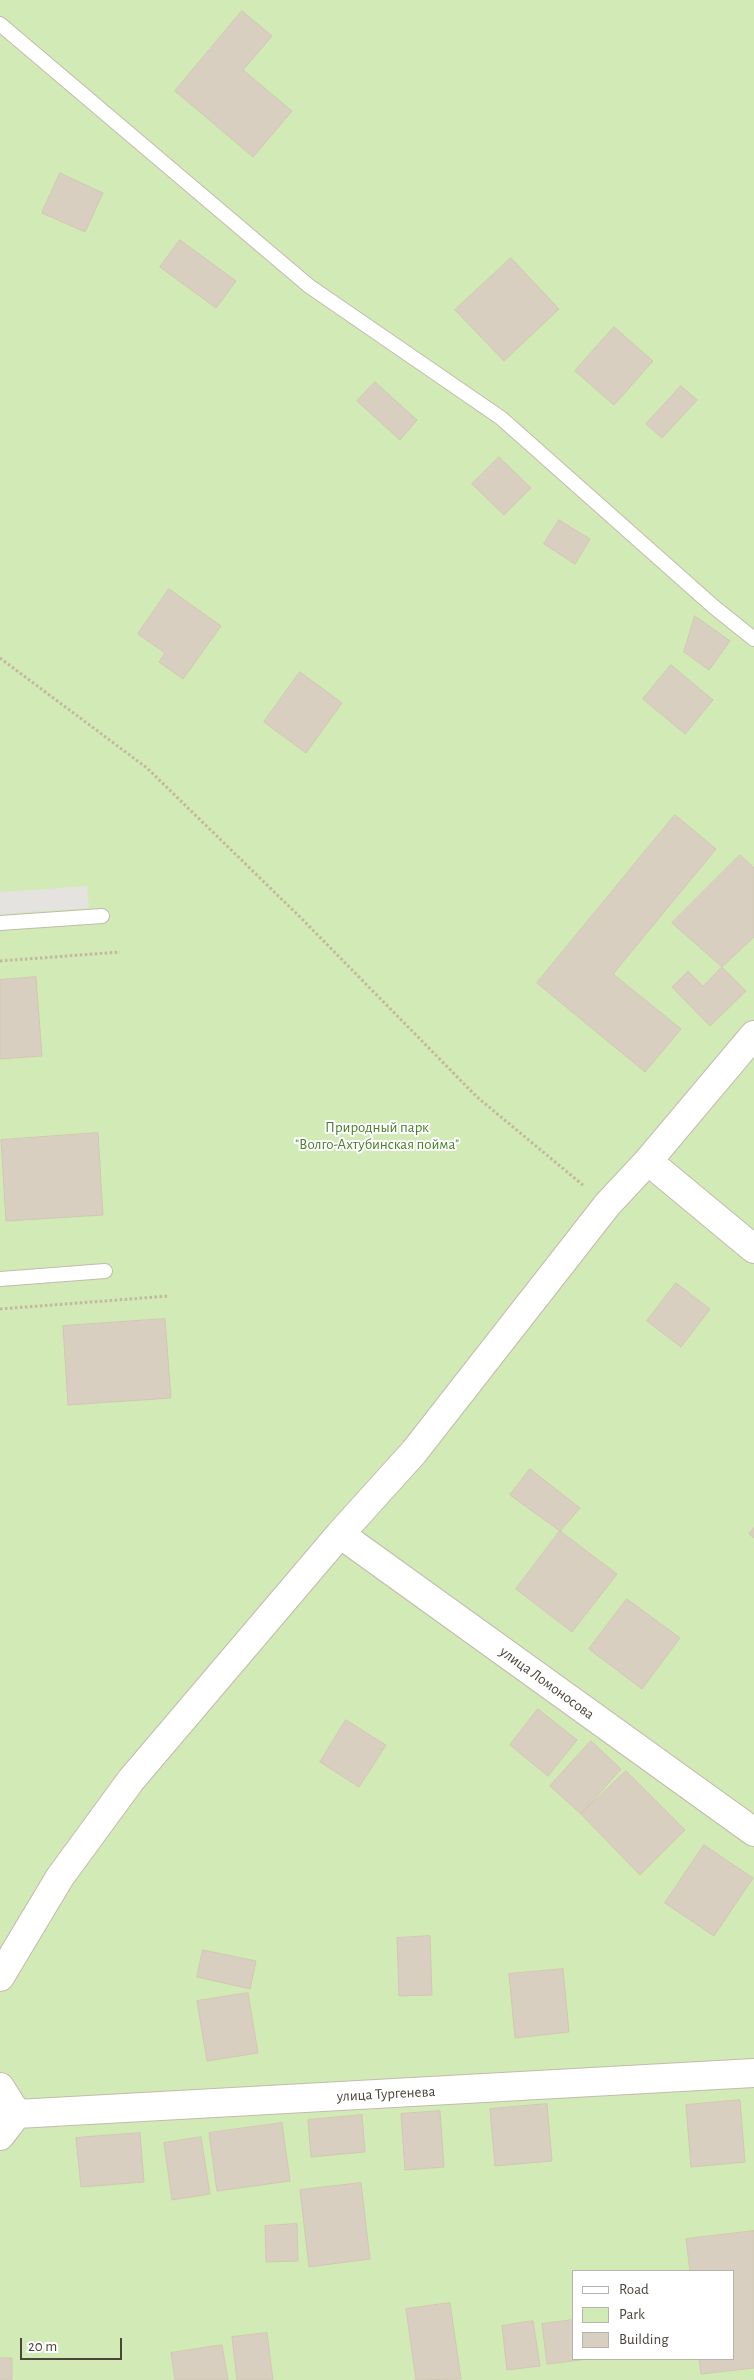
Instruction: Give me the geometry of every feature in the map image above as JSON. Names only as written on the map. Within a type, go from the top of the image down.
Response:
[{"type":"street","points":[[0,1977],[60,1877],[131,1780],[340,1534],[414,1452],[608,1205],[648,1161],[754,1034]]},
{"type":"street","points":[[648,1161],[754,1250]]},
{"type":"street","name":"улица Ломоносова","points":[[340,1534],[754,1832]]},
{"type":"street","name":"улица Тургенева","points":[[17,2114],[754,2073]]},
{"type":"street","points":[[0,2087],[17,2114],[0,2136]]},
{"type":"lane","points":[[0,24],[309,286],[501,418],[714,607],[754,639]]},
{"type":"lane","points":[[0,923],[102,916]]},
{"type":"lane","points":[[0,1279],[105,1271]]},
{"type":"path","points":[[0,658],[147,768],[301,918],[477,1097],[608,1205]]},
{"type":"path","points":[[0,961],[120,952]]},
{"type":"path","points":[[0,1309],[169,1296]]},
{"type":"green space","name":"Природный парк \"Волго-Ахтубинская пойма\"","points":[[0,0],[754,0],[754,2380],[0,2380]]},
{"type":"shaded area","points":[[87,886],[89,908],[0,914],[0,892]]},
{"type":"building","points":[[242,11],[272,36],[243,70],[292,111],[253,157],[175,91]]},
{"type":"building","points":[[60,173],[103,193],[85,232],[42,213]]},
{"type":"building","points":[[180,240],[236,281],[216,308],[160,267]]},
{"type":"building","points":[[511,258],[559,309],[504,361],[455,310]]},
{"type":"building","points":[[614,327],[653,361],[614,405],[575,371]]},
{"type":"building","points":[[375,382],[417,420],[400,440],[357,401]]},
{"type":"building","points":[[681,386],[697,400],[662,438],[646,424]]},
{"type":"building","points":[[499,457],[531,488],[504,515],[472,484]]},
{"type":"building","points":[[559,520],[590,539],[575,564],[544,544]]},
{"type":"building","points":[[169,589],[221,626],[183,679],[159,662],[165,653],[138,634]]},
{"type":"building","points":[[695,616],[730,641],[709,670],[684,652]]},
{"type":"building","points":[[671,665],[713,700],[685,734],[643,699]]},
{"type":"building","points":[[300,672],[342,703],[306,753],[264,722]]},
{"type":"building","points":[[675,815],[716,849],[613,974],[681,1029],[645,1072],[537,983]]},
{"type":"building","points":[[740,855],[754,868],[754,937],[722,967],[672,923]]},
{"type":"building","points":[[722,967],[746,991],[710,1026],[672,987],[688,971],[703,986]]},
{"type":"building","points":[[36,977],[42,1056],[0,1059],[0,980]]},
{"type":"building","points":[[98,1133],[103,1215],[6,1221],[1,1140]]},
{"type":"building","points":[[676,1283],[710,1309],[681,1347],[647,1321]]},
{"type":"building","points":[[165,1319],[171,1398],[68,1405],[63,1326]]},
{"type":"building","points":[[530,1469],[580,1508],[560,1531],[510,1495]]},
{"type":"building","points":[[754,1528],[754,1538],[749,1534]]},
{"type":"building","points":[[560,1531],[617,1574],[572,1632],[516,1589]]},
{"type":"building","points":[[627,1599],[680,1638],[642,1689],[589,1649]]},
{"type":"building","points":[[538,1709],[577,1740],[548,1776],[510,1745]]},
{"type":"building","points":[[346,1720],[386,1745],[359,1787],[320,1762]]},
{"type":"building","points":[[591,1741],[621,1769],[581,1814],[550,1786]]},
{"type":"building","points":[[626,1771],[685,1830],[640,1875],[581,1814]]},
{"type":"building","points":[[704,1845],[753,1878],[714,1936],[665,1903]]},
{"type":"building","points":[[430,1936],[432,1995],[399,1996],[397,1938]]},
{"type":"building","points":[[203,1950],[256,1961],[250,1989],[197,1977]]},
{"type":"building","points":[[563,1969],[569,2032],[515,2038],[509,1974]]},
{"type":"building","points":[[248,1993],[258,2053],[207,2061],[197,2001]]},
{"type":"building","points":[[740,2100],[745,2162],[691,2167],[686,2105]]},
{"type":"building","points":[[547,2104],[552,2161],[495,2166],[490,2109]]},
{"type":"building","points":[[440,2111],[444,2167],[405,2170],[401,2114]]},
{"type":"building","points":[[362,2115],[365,2152],[311,2157],[308,2120]]},
{"type":"building","points":[[282,2123],[290,2181],[217,2191],[209,2133]]},
{"type":"building","points":[[140,2133],[144,2182],[81,2187],[76,2138]]},
{"type":"building","points":[[201,2137],[210,2194],[172,2200],[164,2143]]},
{"type":"building","points":[[361,2183],[370,2259],[309,2267],[300,2190]]},
{"type":"building","points":[[297,2224],[298,2261],[266,2262],[265,2226]]},
{"type":"building","points":[[754,2231],[754,2368],[701,2374],[699,2360],[734,2360],[734,2270],[690,2270],[686,2239]]},
{"type":"building","points":[[450,2303],[461,2379],[416,2380],[406,2309]]},
{"type":"building","points":[[572,2320],[572,2360],[581,2360],[547,2364],[542,2324]]},
{"type":"building","points":[[533,2321],[540,2366],[507,2370],[502,2326]]},
{"type":"building","points":[[267,2333],[273,2380],[237,2380],[232,2337]]},
{"type":"building","points":[[222,2345],[228,2380],[175,2380],[171,2353]]},
{"type":"building","points":[[0,2358],[12,2358],[12,2380],[0,2380]]}]
